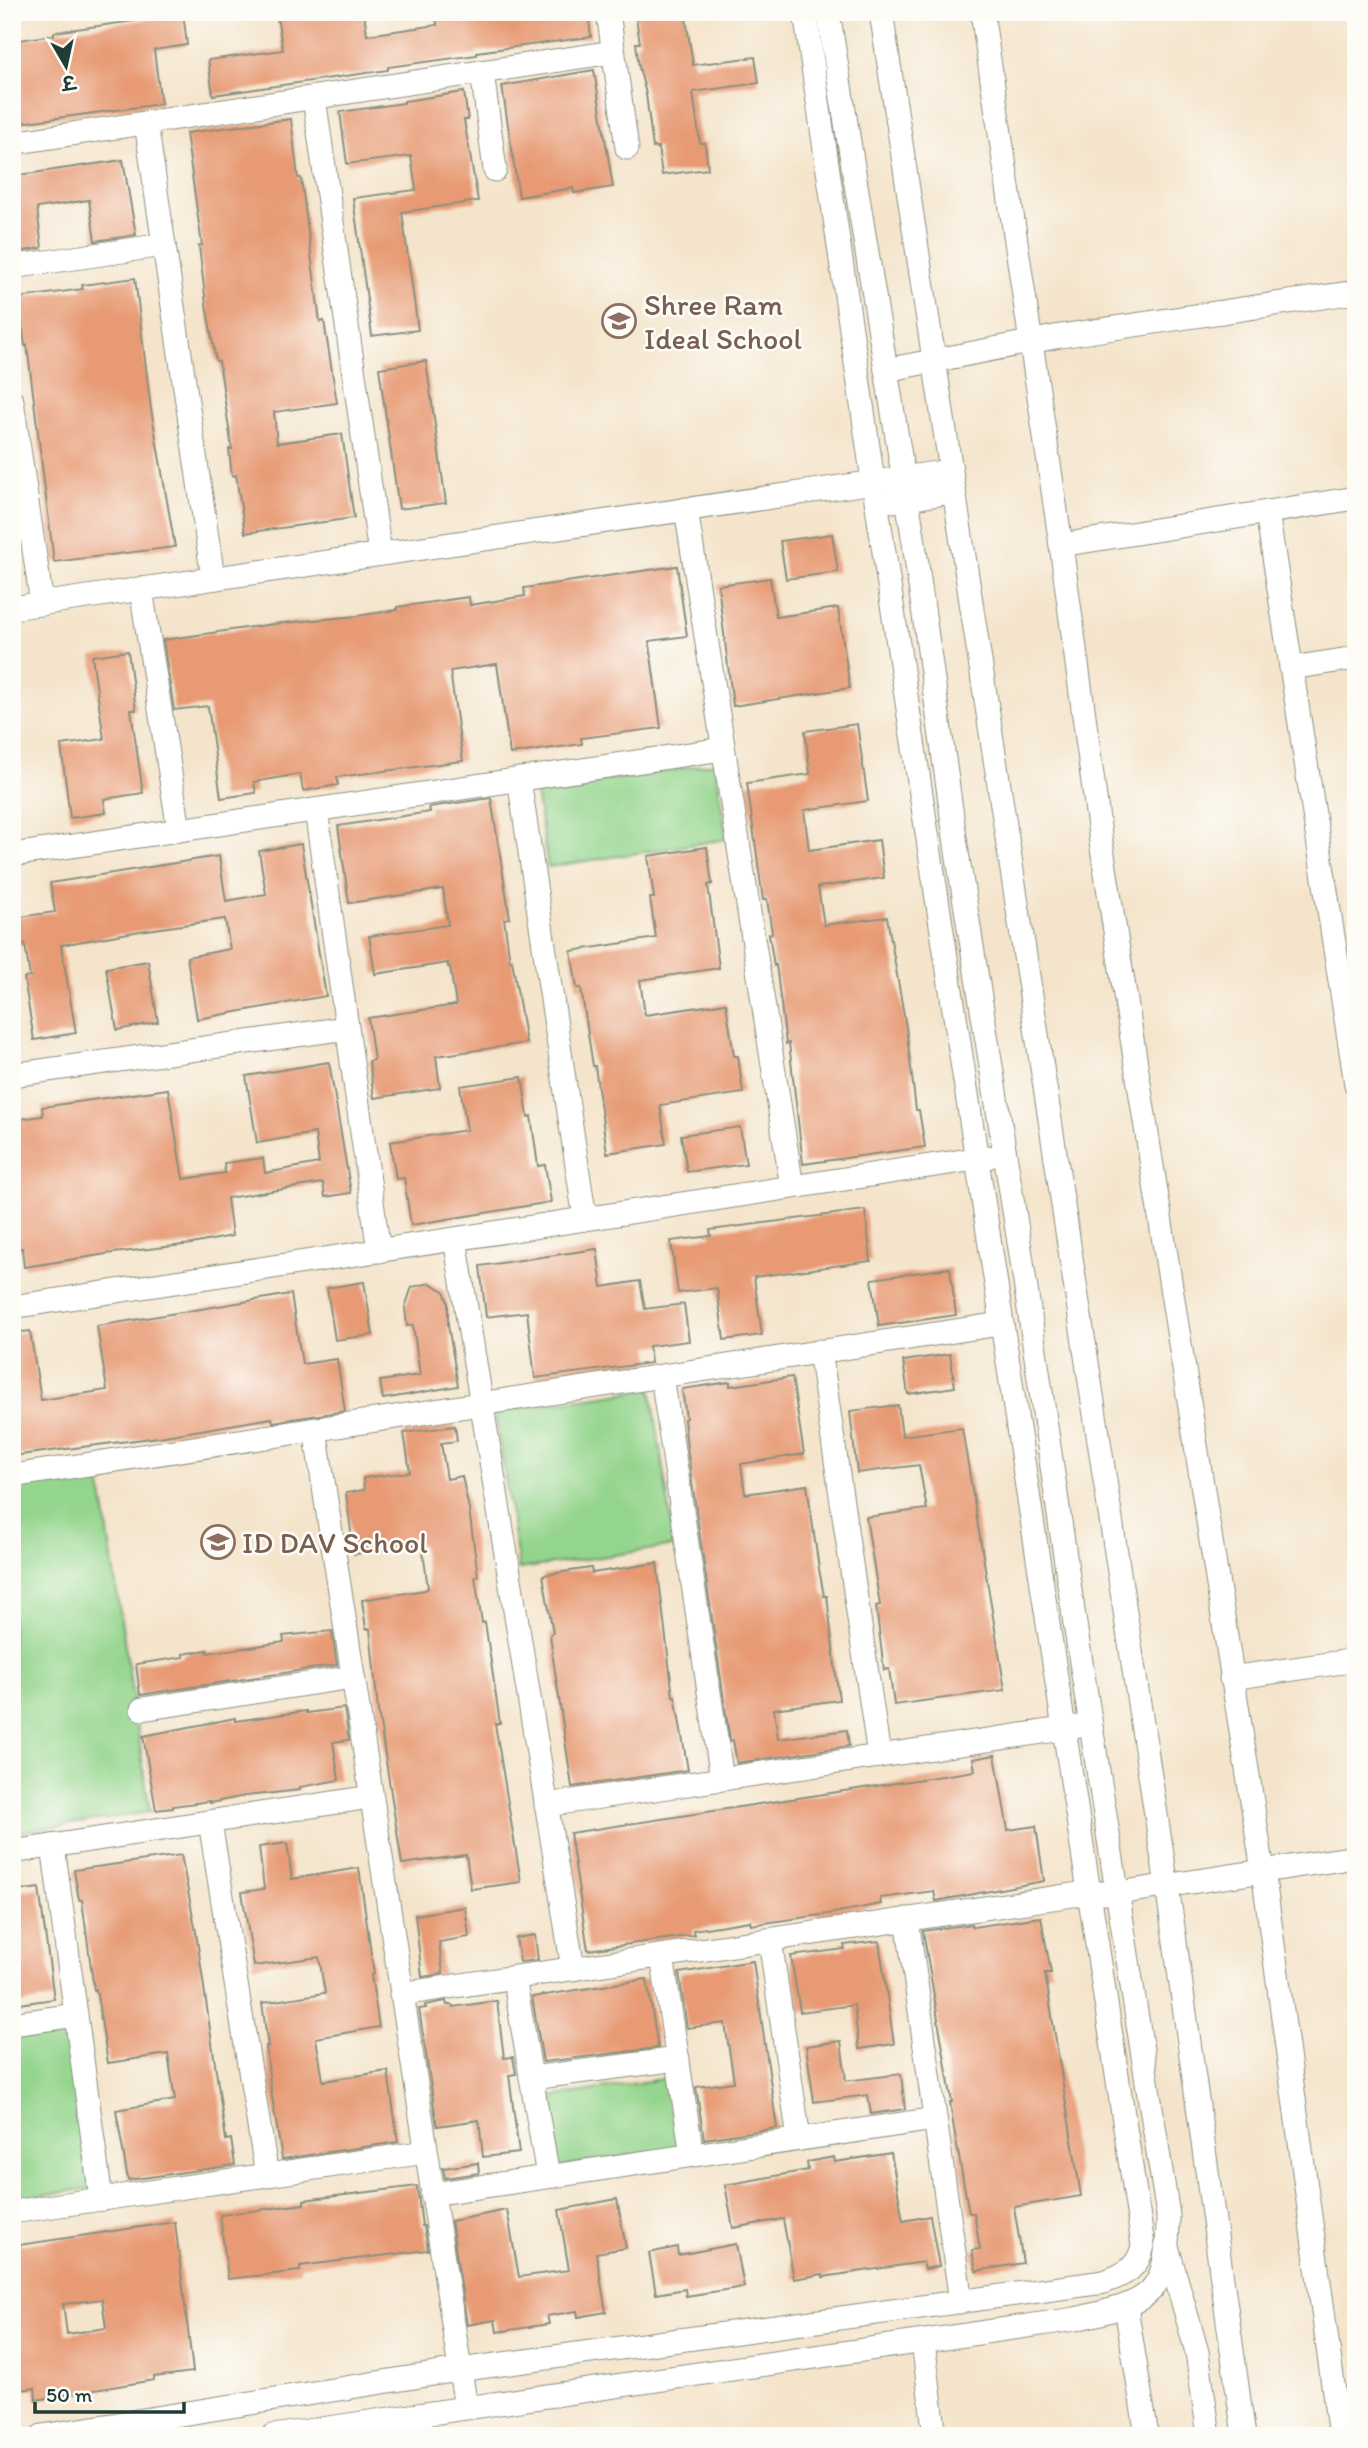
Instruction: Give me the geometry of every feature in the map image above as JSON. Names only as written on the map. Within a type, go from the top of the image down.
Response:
[{"type":"street","points":[[608,12],[627,148]]},
{"type":"street","points":[[42,2436],[459,2371],[1104,2282],[1129,2271],[1139,2258],[1143,2245],[1061,1729],[874,493],[805,12]]},
{"type":"street","points":[[828,12],[905,488],[957,852],[1168,2215],[1168,2250],[1197,2352],[1209,2436]]},
{"type":"street","points":[[881,12],[1166,1886],[1244,2436]]},
{"type":"street","points":[[982,12],[1061,545],[1101,842],[1263,1871],[1340,2436]]},
{"type":"street","points":[[12,143],[613,52]]},
{"type":"street","points":[[482,72],[495,170]]},
{"type":"street","points":[[314,98],[380,554]]},
{"type":"street","points":[[146,123],[213,578]]},
{"type":"street","points":[[12,267],[164,245]]},
{"type":"street","points":[[886,370],[1031,341],[1356,292]]},
{"type":"street","points":[[12,401],[42,604]]},
{"type":"street","points":[[12,608],[686,509],[874,493],[951,481]]},
{"type":"street","points":[[1061,545],[1356,498]]},
{"type":"street","points":[[686,509],[792,1187]]},
{"type":"street","points":[[1267,512],[1356,1084]]},
{"type":"street","points":[[141,589],[179,830]]},
{"type":"street","points":[[1291,668],[1356,658]]},
{"type":"street","points":[[12,855],[723,749]]},
{"type":"street","points":[[519,779],[585,1219]]},
{"type":"street","points":[[316,810],[379,1251]]},
{"type":"street","points":[[12,1075],[347,1028]]},
{"type":"street","points":[[12,1307],[1005,1154]]},
{"type":"street","points":[[455,1239],[573,1969]]},
{"type":"street","points":[[12,1476],[1000,1324]]},
{"type":"street","points":[[820,1351],[879,1756]]},
{"type":"street","points":[[662,1376],[722,1779]]},
{"type":"street","points":[[315,1429],[466,2408]]},
{"type":"street","points":[[1231,1678],[1356,1660]]},
{"type":"street","points":[[142,1709],[353,1677]]},
{"type":"street","points":[[546,1805],[1091,1725]]},
{"type":"street","points":[[12,1852],[371,1797]]},
{"type":"street","points":[[210,1822],[267,2176]]},
{"type":"street","points":[[53,1846],[101,2199]]},
{"type":"street","points":[[401,1994],[1086,1893],[1118,1893],[1356,1857]]},
{"type":"street","points":[[907,1919],[961,2302]]},
{"type":"street","points":[[770,1940],[799,2139]]},
{"type":"street","points":[[662,1956],[692,2155]]},
{"type":"street","points":[[514,1977],[548,2176]]},
{"type":"street","points":[[12,2025],[76,2015]]},
{"type":"street","points":[[531,2078],[678,2059]]},
{"type":"street","points":[[432,2194],[934,2119]]},
{"type":"street","points":[[12,2212],[426,2152]]},
{"type":"street","points":[[273,2436],[389,2428],[466,2408],[1075,2319],[1135,2303],[1151,2290],[1168,2250]]},
{"type":"street","points":[[1126,2307],[1147,2436]]},
{"type":"street","points":[[923,2342],[935,2436]]},
{"type":"green space","points":[[715,763],[727,839],[548,867],[536,792]]},
{"type":"green space","points":[[651,1389],[675,1546],[519,1569],[495,1412]]},
{"type":"green space","points":[[99,1473],[150,1812],[12,1833],[12,1486]]},
{"type":"green space","points":[[70,2030],[92,2188],[12,2199],[12,2038]]},
{"type":"green space","points":[[668,2078],[679,2148],[556,2167],[545,2098]]},
{"type":"building","points":[[183,12],[187,45],[154,50],[161,104],[12,124],[12,89],[15,89],[12,41]]},
{"type":"building","points":[[276,12],[364,12],[367,35],[437,25],[436,12],[588,12],[591,37],[477,52],[477,55],[388,67],[388,70],[213,95],[208,60],[283,50]]},
{"type":"building","points":[[635,12],[685,12],[693,65],[755,57],[759,83],[693,92],[700,143],[705,143],[708,169],[662,175],[658,147],[653,148],[646,94],[639,67],[636,43],[640,43]]},
{"type":"building","points":[[594,70],[613,187],[574,193],[573,188],[519,197],[502,86]]},
{"type":"building","points":[[464,92],[468,120],[464,120],[478,201],[402,212],[418,330],[372,336],[353,198],[416,190],[411,156],[347,164],[340,112]]},
{"type":"building","points":[[291,119],[320,322],[324,321],[337,403],[274,412],[277,443],[342,434],[354,518],[245,533],[236,475],[232,476],[229,449],[232,449],[219,361],[216,361],[206,304],[199,246],[202,245],[186,133]]},
{"type":"building","points":[[123,160],[136,235],[95,241],[89,200],[37,208],[42,248],[12,253],[12,176]]},
{"type":"building","points":[[135,278],[151,409],[175,547],[54,562],[27,345],[25,346],[18,298]]},
{"type":"building","points":[[426,361],[446,503],[399,509],[379,368]]},
{"type":"building","points":[[832,534],[838,572],[786,579],[780,541]]},
{"type":"building","points":[[677,566],[687,636],[649,641],[661,728],[581,738],[582,744],[510,754],[497,664],[450,671],[463,761],[337,777],[338,785],[303,791],[300,774],[254,782],[256,793],[221,798],[208,706],[174,710],[163,640],[273,624],[357,616],[397,610],[397,607],[469,597],[470,605],[525,596],[524,588]]},
{"type":"building","points":[[770,578],[776,617],[838,608],[850,688],[733,706],[718,585]]},
{"type":"building","points":[[128,651],[136,710],[131,710],[143,793],[104,799],[106,813],[70,818],[61,745],[104,739],[92,656]]},
{"type":"building","points":[[857,724],[868,801],[804,810],[809,850],[879,840],[884,878],[818,887],[824,925],[887,917],[906,1027],[916,1110],[919,1110],[925,1147],[803,1164],[789,1043],[786,1044],[776,965],[774,966],[769,934],[772,933],[767,899],[763,900],[747,783],[810,774],[805,731]]},
{"type":"building","points":[[491,798],[510,918],[504,919],[510,961],[512,960],[526,1043],[436,1056],[440,1088],[374,1098],[369,1061],[374,1060],[368,1018],[456,1005],[448,963],[375,974],[369,936],[448,925],[443,889],[349,903],[338,826],[430,812],[429,807]]},
{"type":"building","points":[[301,844],[326,996],[197,1019],[187,957],[230,949],[225,919],[140,931],[61,945],[76,1033],[34,1040],[24,978],[30,977],[25,944],[12,946],[12,918],[55,912],[50,883],[219,856],[226,901],[266,894],[259,851]]},
{"type":"building","points":[[707,847],[712,884],[708,885],[719,968],[640,980],[645,1015],[726,1003],[743,1093],[660,1105],[666,1144],[607,1153],[595,1066],[581,988],[577,988],[571,951],[656,938],[648,856]]},
{"type":"building","points":[[148,961],[158,1022],[117,1030],[106,968]]},
{"type":"building","points":[[329,1062],[351,1193],[325,1197],[323,1183],[227,1198],[232,1236],[192,1244],[24,1267],[22,1248],[12,1250],[12,1120],[43,1116],[42,1107],[168,1089],[183,1179],[225,1173],[224,1163],[263,1158],[265,1173],[319,1163],[315,1133],[257,1143],[246,1076]]},
{"type":"building","points":[[522,1077],[538,1166],[545,1165],[551,1202],[411,1225],[404,1178],[396,1179],[390,1142],[467,1130],[460,1086]]},
{"type":"building","points":[[740,1127],[746,1164],[687,1172],[681,1135]]},
{"type":"building","points":[[865,1210],[871,1261],[754,1277],[762,1335],[724,1340],[717,1288],[678,1293],[671,1241],[711,1236],[710,1230]]},
{"type":"building","points":[[597,1249],[602,1287],[640,1281],[645,1309],[684,1304],[689,1341],[649,1346],[651,1363],[535,1378],[527,1312],[486,1317],[480,1266]]},
{"type":"building","points":[[950,1268],[956,1315],[879,1326],[872,1279]]},
{"type":"building","points":[[364,1282],[373,1335],[335,1340],[327,1288]]},
{"type":"building","points":[[430,1283],[444,1291],[448,1303],[448,1325],[458,1386],[383,1399],[380,1381],[420,1375],[413,1325],[407,1326],[405,1307],[412,1287]]},
{"type":"building","points":[[291,1294],[302,1364],[337,1359],[345,1411],[273,1422],[272,1418],[159,1437],[12,1456],[12,1333],[30,1331],[41,1400],[107,1390],[97,1326]]},
{"type":"building","points":[[950,1354],[955,1387],[908,1394],[903,1361]]},
{"type":"building","points":[[792,1377],[804,1454],[741,1464],[745,1494],[807,1485],[819,1569],[824,1596],[827,1596],[839,1700],[774,1709],[778,1739],[847,1730],[849,1746],[737,1763],[733,1740],[730,1741],[687,1448],[682,1389],[730,1382],[730,1386]]},
{"type":"building","points":[[898,1405],[902,1436],[962,1428],[1005,1690],[894,1705],[889,1669],[884,1670],[876,1606],[880,1605],[866,1517],[927,1509],[919,1465],[857,1473],[850,1411]]},
{"type":"building","points":[[455,1426],[457,1441],[441,1443],[447,1479],[462,1476],[469,1509],[478,1576],[475,1577],[482,1623],[485,1622],[500,1723],[495,1724],[521,1882],[471,1889],[466,1855],[402,1864],[378,1710],[370,1629],[366,1629],[362,1600],[428,1588],[422,1544],[354,1554],[346,1493],[364,1490],[363,1478],[410,1472],[404,1433]]},
{"type":"building","points":[[657,1563],[673,1697],[675,1696],[688,1770],[572,1787],[543,1575],[591,1568],[592,1573]]},
{"type":"building","points":[[332,1631],[337,1665],[140,1695],[136,1664],[184,1657],[183,1654],[207,1650],[208,1653],[284,1642],[283,1636]]},
{"type":"building","points":[[344,1708],[349,1740],[333,1742],[339,1780],[300,1787],[300,1790],[156,1810],[143,1736],[235,1718],[235,1721]]},
{"type":"building","points":[[995,1755],[1008,1830],[1036,1826],[1044,1881],[936,1901],[934,1891],[880,1898],[881,1904],[828,1914],[751,1925],[750,1921],[693,1930],[694,1935],[588,1950],[570,1833],[975,1771],[973,1759]]},
{"type":"building","points":[[287,1843],[292,1879],[359,1868],[379,2027],[316,2038],[323,2081],[388,2071],[398,2142],[282,2159],[270,2084],[262,2003],[325,1993],[319,1957],[254,1966],[242,1892],[264,1889],[259,1847]]},
{"type":"building","points":[[181,1855],[196,1932],[226,2140],[231,2139],[235,2165],[128,2180],[116,2110],[175,2100],[168,2054],[108,2063],[96,1989],[94,1990],[82,1900],[79,1900],[74,1870]]},
{"type":"building","points":[[39,1888],[54,1999],[12,2005],[12,1892]]},
{"type":"building","points":[[465,1907],[469,1937],[439,1942],[443,1974],[422,1977],[415,1915]]},
{"type":"building","points":[[1041,1917],[1051,1973],[1045,1973],[1081,2196],[1014,2207],[1023,2263],[976,2271],[972,2250],[980,2249],[974,2213],[969,2213],[923,1931]]},
{"type":"building","points":[[535,1935],[538,1960],[520,1962],[516,1938]]},
{"type":"building","points":[[879,1941],[894,2044],[859,2049],[854,2005],[800,2012],[791,1956],[845,1949],[844,1945]]},
{"type":"building","points":[[753,1961],[777,2128],[704,2139],[696,2087],[734,2082],[725,2023],[687,2028],[679,1973]]},
{"type":"building","points":[[647,1979],[658,2048],[543,2062],[532,1997]]},
{"type":"building","points":[[446,2001],[447,2005],[453,2007],[497,2001],[504,2058],[513,2057],[516,2074],[509,2075],[519,2153],[483,2157],[479,2120],[437,2126],[419,2009],[426,2008],[425,2005]]},
{"type":"building","points":[[841,2041],[846,2081],[901,2074],[905,2109],[871,2114],[868,2095],[814,2102],[806,2046]]},
{"type":"building","points":[[891,2153],[903,2221],[930,2216],[939,2266],[925,2269],[923,2262],[794,2279],[783,2219],[733,2228],[725,2185],[808,2170],[807,2162],[834,2157],[835,2162]]},
{"type":"building","points":[[478,2163],[479,2173],[445,2178],[443,2168]]},
{"type":"building","points":[[417,2186],[428,2250],[300,2266],[300,2271],[228,2279],[220,2215],[304,2204],[304,2200]]},
{"type":"building","points":[[617,2199],[626,2248],[596,2253],[606,2312],[578,2317],[577,2311],[547,2316],[549,2324],[497,2332],[495,2320],[467,2325],[451,2221],[507,2210],[519,2277],[569,2270],[559,2210]]},
{"type":"building","points":[[175,2222],[193,2372],[36,2400],[35,2388],[12,2391],[12,2246]],"holes":[[[102,2299],[106,2328],[67,2334],[63,2304]]]},
{"type":"building","points":[[736,2244],[744,2287],[686,2296],[685,2289],[656,2294],[649,2253],[677,2247],[678,2255]]},
{"type":"place","name":"Shree Ram Ideal School","points":[[619,321]]},
{"type":"place","name":"ID DAV School","points":[[218,1542]]}]
